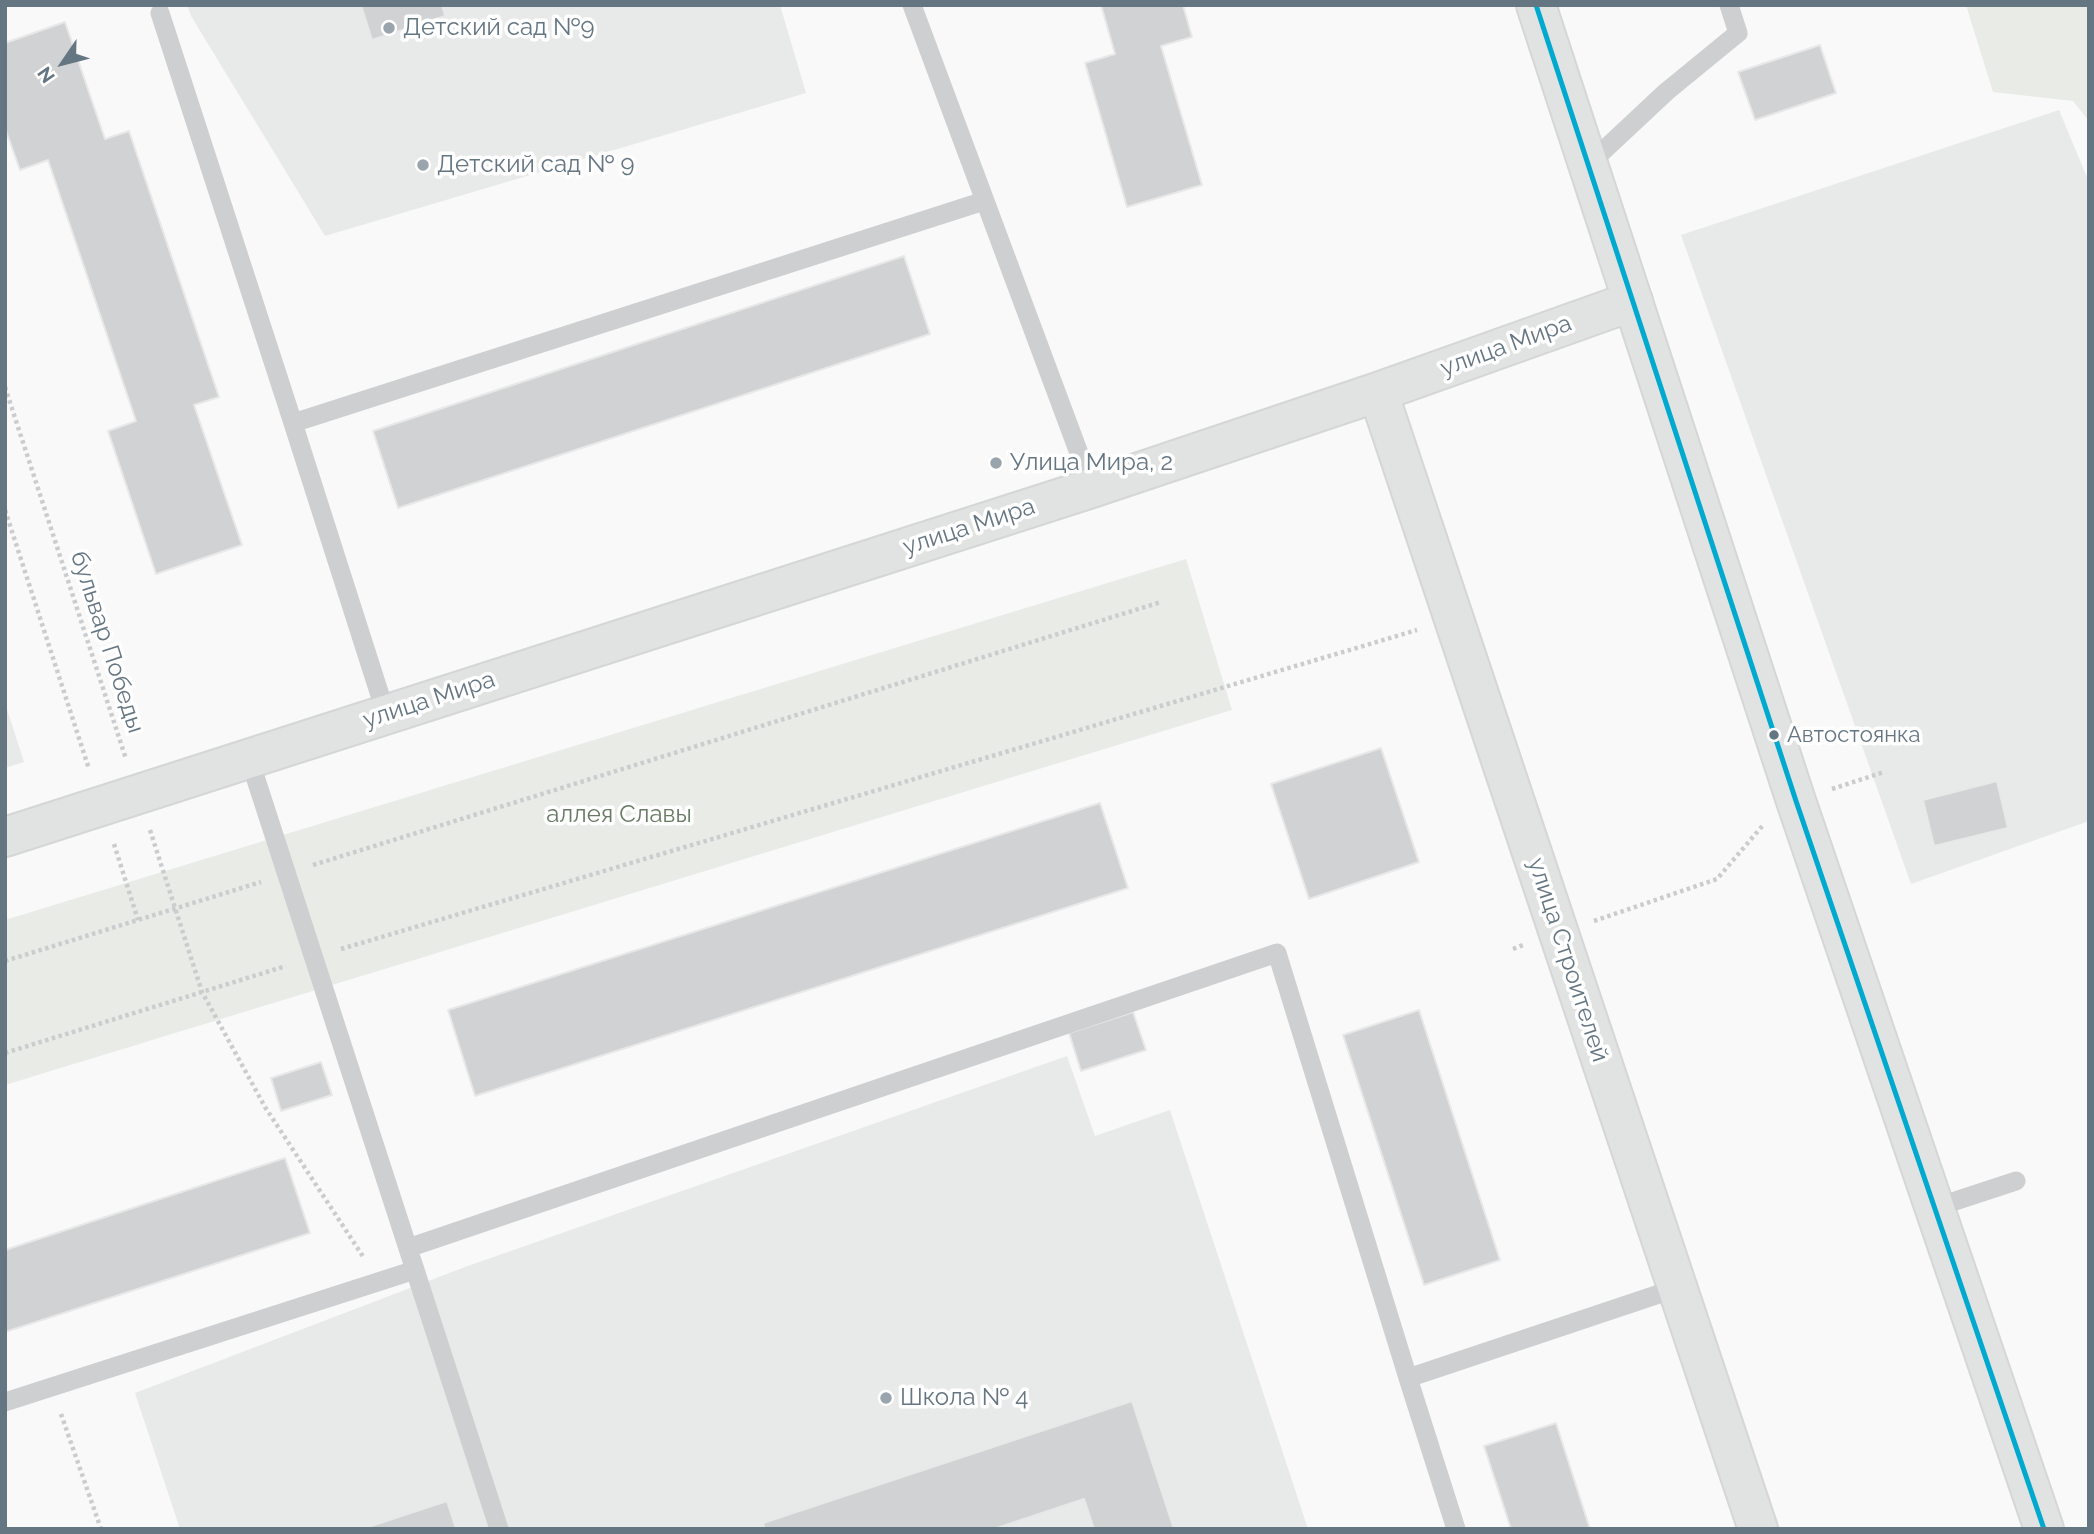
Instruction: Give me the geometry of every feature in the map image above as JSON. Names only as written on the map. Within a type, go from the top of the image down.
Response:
[{"type":"main road","points":[[1536,5],[1796,801],[2044,1529]]},
{"type":"main road","name":"улица Мира","points":[[5,836],[1092,488],[1378,392],[1633,301]]},
{"type":"main road","name":"улица Строителей","points":[[1378,392],[1758,1529]]},
{"type":"lane","points":[[912,5],[1092,488]]},
{"type":"lane","points":[[1588,165],[1666,92],[1738,33],[1729,5]]},
{"type":"lane","points":[[160,13],[386,714]]},
{"type":"lane","points":[[293,423],[984,201]]},
{"type":"lane","points":[[249,758],[499,1529]]},
{"type":"lane","points":[[408,1248],[1277,953],[1456,1529]]},
{"type":"lane","points":[[1934,1208],[2016,1181]]},
{"type":"lane","points":[[5,1402],[415,1270]]},
{"type":"lane","points":[[1408,1378],[1677,1288]]},
{"type":"path","name":"бульвар Победы","points":[[5,387],[202,992],[265,1107],[380,1282]]},
{"type":"path","points":[[5,510],[138,920]]},
{"type":"path","points":[[5,961],[1161,602]]},
{"type":"path","points":[[5,1053],[314,957],[1454,619]]},
{"type":"path","points":[[1513,949],[1717,879],[1780,806],[1884,772]]},
{"type":"path","points":[[51,1387],[101,1529]]},
{"type":"shaded area","name":"Детский сад № 9","points":[[187,5],[780,5],[806,93],[325,236],[191,16]]},
{"type":"shaded area","points":[[2059,110],[2089,182],[2089,821],[1911,884],[1681,235]]},
{"type":"shaded area","points":[[5,703],[24,762],[5,768]]},
{"type":"shaded area","name":"Школа № 4","points":[[1067,1056],[1095,1136],[1170,1110],[1308,1529],[180,1529],[135,1393],[465,1267]]},
{"type":"green space","points":[[1966,5],[2089,5],[2089,121],[2073,101],[1993,92]]},
{"type":"green space","name":"аллея Славы","points":[[1186,559],[1232,710],[5,1085],[5,920]]},
{"type":"building","name":"Детский сад №9","points":[[361,5],[442,5],[445,16],[372,40]]},
{"type":"building","points":[[1101,5],[1183,5],[1192,37],[1161,46],[1202,185],[1127,207],[1085,63],[1115,54]]},
{"type":"building","points":[[65,22],[105,139],[129,131],[219,397],[194,405],[242,545],[156,574],[108,431],[136,421],[48,160],[20,170],[5,128],[5,43]]},
{"type":"building","points":[[1820,45],[1836,93],[1755,120],[1738,72]]},
{"type":"building","points":[[904,256],[930,334],[398,508],[373,431]]},
{"type":"building","points":[[1381,748],[1419,862],[1309,899],[1271,784]]},
{"type":"building","points":[[1997,781],[2008,828],[1934,846],[1923,800]]},
{"type":"building","points":[[1100,803],[1128,888],[475,1096],[448,1010]]},
{"type":"building","points":[[1419,1010],[1500,1260],[1424,1285],[1343,1035]]},
{"type":"building","points":[[1133,1012],[1146,1050],[1081,1071],[1069,1033]]},
{"type":"building","points":[[321,1062],[332,1095],[281,1111],[271,1078]]},
{"type":"building","points":[[285,1158],[310,1233],[5,1332],[5,1250]]},
{"type":"building","points":[[1132,1401],[1174,1529],[1094,1529],[1084,1499],[994,1529],[765,1529],[763,1523]]},
{"type":"building","points":[[1556,1423],[1590,1529],[1511,1529],[1484,1446]]},
{"type":"building","points":[[447,1501],[456,1529],[362,1529]]},
{"type":"transit line","points":[[1536,5],[1796,801],[2044,1529]]},
{"type":"place","name":"Детский сад №9","points":[[389,28]]},
{"type":"place","name":"Детский сад № 9","points":[[423,165]]},
{"type":"place","name":"Улица Мира, 2","points":[[996,463]]},
{"type":"place","name":"Автостоянка","points":[[1774,735]]},
{"type":"place","name":"Школа № 4","points":[[886,1398]]}]
